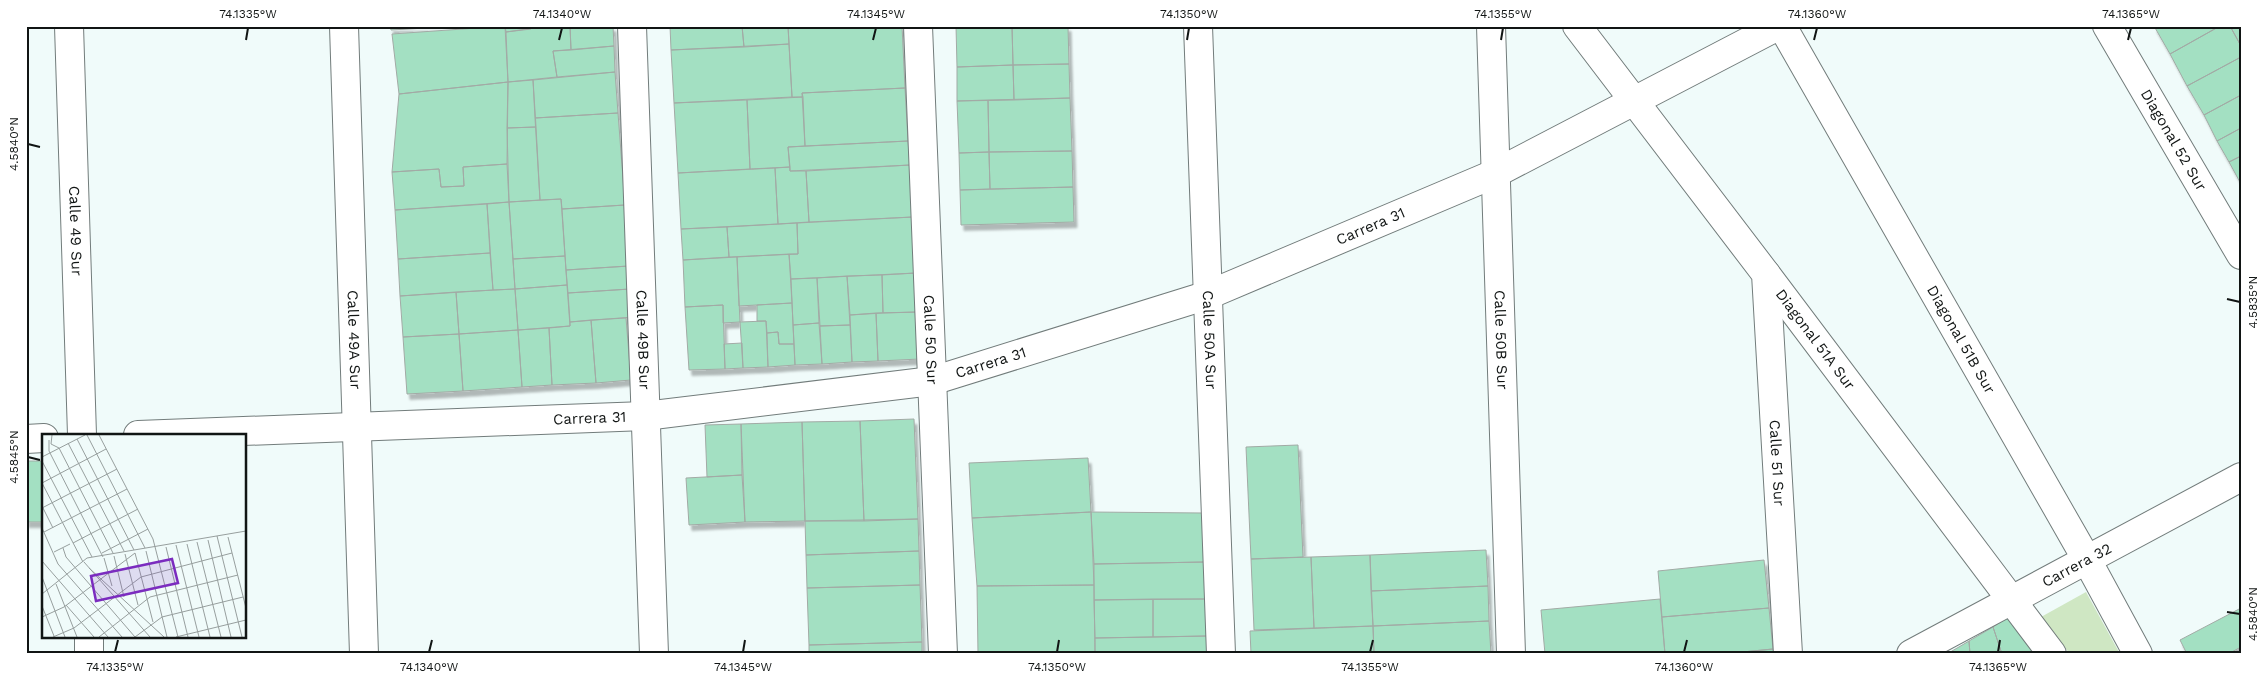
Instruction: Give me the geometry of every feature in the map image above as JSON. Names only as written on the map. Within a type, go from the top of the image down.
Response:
[{"type":"street","name":"Calle 49 Sur","points":[[69,26],[82,434]]},
{"type":"street","name":"Calle 49A Sur","points":[[344,26],[364,654]]},
{"type":"street","name":"Calle 49B Sur","points":[[632,26],[654,654]]},
{"type":"street","name":"Calle 50 Sur","points":[[918,26],[943,654]]},
{"type":"street","name":"Calle 50A Sur","points":[[1198,26],[1221,654]]},
{"type":"street","name":"Calle 50B Sur","points":[[1490,26],[1511,654]]},
{"type":"street","name":"Diagonal 51A Sur","points":[[1578,26],[2052,654]]},
{"type":"street","name":"Carrera 31","points":[[169,434],[645,416],[932,381],[1208,295],[1494,174],[1636,102],[1778,26]]},
{"type":"street","name":"Diagonal 51B Sur","points":[[1782,26],[2087,560],[2138,654]]},
{"type":"street","name":"Diagonal 52 Sur","points":[[2108,26],[2241,255]]},
{"type":"street","name":"Calle 51 Sur","points":[[1766,274],[1788,654]]},
{"type":"street","points":[[26,438],[42,438]]},
{"type":"street","name":"Carrera 32","points":[[1911,654],[2241,477]]},
{"type":"street","points":[[89,638],[89,654]]},
{"type":"green space","points":[[2086,592],[2120,654],[2070,654],[2041,617]]},
{"type":"building","points":[[390,26],[463,26],[391,30]]},
{"type":"building","points":[[505,26],[531,26],[531,29],[506,32]]},
{"type":"building","points":[[505,26],[508,82],[399,94],[392,34]]},
{"type":"building","points":[[548,26],[570,26],[571,50],[553,51],[557,77],[508,82],[506,32]]},
{"type":"building","points":[[570,26],[613,26],[614,46],[571,50]]},
{"type":"building","points":[[670,26],[742,26],[744,47],[671,50]]},
{"type":"building","points":[[742,26],[788,26],[789,44],[744,47]]},
{"type":"building","points":[[788,26],[902,26],[905,88],[802,93],[803,97],[792,97]]},
{"type":"building","points":[[956,26],[1012,26],[1013,65],[957,67]]},
{"type":"building","points":[[1012,26],[1068,26],[1069,64],[1013,65]]},
{"type":"building","points":[[2154,26],[2220,26],[2170,54]]},
{"type":"building","points":[[2220,26],[2230,26],[2241,46],[2241,57],[2187,86],[2170,54]]},
{"type":"building","points":[[2230,26],[2241,26],[2241,46]]},
{"type":"building","points":[[789,44],[792,97],[674,103],[671,50]]},
{"type":"building","points":[[614,46],[615,72],[557,77],[553,51]]},
{"type":"building","points":[[2241,57],[2241,95],[2204,115],[2187,86]]},
{"type":"building","points":[[1069,64],[1070,98],[1014,100],[1013,65]]},
{"type":"building","points":[[1013,65],[1014,100],[957,101],[957,67]]},
{"type":"building","points":[[615,72],[618,113],[535,118],[533,80]]},
{"type":"building","points":[[533,80],[536,127],[507,128],[508,82]]},
{"type":"building","points":[[508,82],[507,164],[463,167],[464,186],[441,187],[439,169],[392,172],[399,94]]},
{"type":"building","points":[[905,88],[908,141],[805,146],[802,93]]},
{"type":"building","points":[[2241,95],[2241,128],[2217,141],[2204,115]]},
{"type":"building","points":[[803,97],[805,146],[788,147],[790,167],[750,169],[747,100]]},
{"type":"building","points":[[1070,98],[1072,151],[989,152],[988,100]]},
{"type":"building","points":[[747,100],[750,169],[678,173],[674,103]]},
{"type":"building","points":[[988,100],[989,152],[959,153],[957,101]]},
{"type":"building","points":[[618,113],[625,205],[562,209],[561,199],[540,200],[535,118]]},
{"type":"building","points":[[536,127],[540,200],[509,202],[507,128]]},
{"type":"building","points":[[2241,128],[2241,156],[2229,162],[2217,141]]},
{"type":"building","points":[[908,141],[910,165],[790,171],[788,147]]},
{"type":"building","points":[[1072,151],[1073,187],[990,189],[989,152]]},
{"type":"building","points":[[989,152],[990,189],[960,190],[959,153]]},
{"type":"building","points":[[2241,156],[2241,184],[2229,162]]},
{"type":"building","points":[[507,164],[509,202],[395,210],[392,172],[439,169],[441,187],[464,186],[463,167]]},
{"type":"building","points":[[910,165],[913,217],[809,222],[806,171]]},
{"type":"building","points":[[790,167],[790,171],[806,171],[809,222],[778,224],[775,168]]},
{"type":"building","points":[[775,168],[778,224],[681,229],[678,173]]},
{"type":"building","points":[[1073,187],[1074,222],[961,225],[960,190]]},
{"type":"building","points":[[561,199],[565,256],[513,259],[509,202]]},
{"type":"building","points":[[509,202],[515,289],[493,290],[487,204]]},
{"type":"building","points":[[487,204],[490,253],[398,259],[395,210]]},
{"type":"building","points":[[625,205],[629,266],[566,270],[562,209]]},
{"type":"building","points":[[913,217],[916,273],[791,279],[789,254],[798,254],[797,223]]},
{"type":"building","points":[[797,223],[798,254],[729,257],[727,227]]},
{"type":"building","points":[[727,227],[729,257],[683,260],[681,229]]},
{"type":"building","points":[[490,253],[493,290],[400,296],[398,259]]},
{"type":"building","points":[[789,254],[792,303],[739,306],[737,257]]},
{"type":"building","points":[[565,256],[567,285],[515,289],[513,259]]},
{"type":"building","points":[[737,257],[740,322],[723,323],[723,305],[685,307],[683,260]]},
{"type":"building","points":[[629,266],[630,289],[568,293],[566,270]]},
{"type":"building","points":[[916,273],[918,312],[883,313],[882,275]]},
{"type":"building","points":[[882,275],[883,313],[850,315],[847,276]]},
{"type":"building","points":[[847,276],[850,325],[820,326],[817,278]]},
{"type":"building","points":[[817,278],[819,323],[793,325],[791,279]]},
{"type":"building","points":[[567,285],[570,326],[518,330],[515,289]]},
{"type":"building","points":[[515,289],[518,330],[459,334],[456,292]]},
{"type":"building","points":[[630,289],[633,317],[570,322],[568,293]]},
{"type":"building","points":[[456,292],[459,334],[403,337],[400,296]]},
{"type":"building","points":[[792,303],[794,344],[779,344],[778,332],[767,333],[766,321],[757,321],[757,305]]},
{"type":"building","points":[[723,305],[725,369],[689,370],[685,307]]},
{"type":"building","points":[[918,312],[920,359],[878,361],[876,313]]},
{"type":"building","points":[[876,313],[878,361],[852,362],[850,315]]},
{"type":"building","points":[[626,318],[631,380],[596,383],[591,320]]},
{"type":"building","points":[[591,320],[596,383],[552,385],[549,328],[570,326],[570,322]]},
{"type":"building","points":[[766,321],[768,367],[743,368],[740,322]]},
{"type":"building","points":[[819,323],[822,364],[795,365],[793,325]]},
{"type":"building","points":[[850,325],[852,362],[822,364],[820,326]]},
{"type":"building","points":[[549,328],[552,385],[522,387],[518,330]]},
{"type":"building","points":[[518,330],[522,387],[463,391],[459,334]]},
{"type":"building","points":[[778,332],[779,344],[794,344],[795,365],[768,367],[767,333]]},
{"type":"building","points":[[459,334],[463,391],[407,394],[403,337]]},
{"type":"building","points":[[742,343],[743,368],[725,369],[724,344]]},
{"type":"building","points":[[914,419],[918,519],[864,521],[860,421]]},
{"type":"building","points":[[860,421],[864,521],[805,521],[802,422]]},
{"type":"building","points":[[802,422],[805,521],[745,522],[741,424]]},
{"type":"building","points":[[741,424],[742,475],[707,477],[705,425]]},
{"type":"building","points":[[1298,445],[1303,557],[1251,559],[1246,447]]},
{"type":"building","points":[[1088,458],[1091,512],[972,518],[969,463]]},
{"type":"building","points":[[26,461],[42,461],[42,522],[26,522]]},
{"type":"building","points":[[742,475],[745,522],[689,525],[686,478]]},
{"type":"building","points":[[1091,512],[1094,585],[977,586],[972,518]]},
{"type":"building","points":[[1091,512],[1204,513],[1205,562],[1094,564]]},
{"type":"building","points":[[918,519],[919,551],[806,555],[805,521]]},
{"type":"building","points":[[1486,550],[1488,586],[1371,591],[1370,555]]},
{"type":"building","points":[[919,551],[920,585],[807,588],[806,555]]},
{"type":"building","points":[[1370,555],[1373,626],[1314,628],[1311,557]]},
{"type":"building","points":[[1311,557],[1314,628],[1254,630],[1251,559]]},
{"type":"building","points":[[1764,560],[1769,608],[1662,617],[1658,571]]},
{"type":"building","points":[[1205,562],[1205,599],[1094,600],[1094,564]]},
{"type":"building","points":[[920,585],[922,642],[809,645],[807,588]]},
{"type":"building","points":[[1094,585],[1095,654],[978,654],[977,586]]},
{"type":"building","points":[[1488,586],[1489,621],[1373,626],[1371,591]]},
{"type":"building","points":[[1153,599],[1153,637],[1095,638],[1094,600]]},
{"type":"building","points":[[1153,599],[1205,599],[1207,636],[1153,637]]},
{"type":"building","points":[[1660,599],[1665,654],[1545,654],[1541,610]]},
{"type":"building","points":[[1769,608],[1773,649],[1722,654],[1665,654],[1662,617]]},
{"type":"building","points":[[2241,608],[2241,647],[2228,654],[2187,654],[2180,640]]},
{"type":"building","points":[[2013,614],[2037,654],[2002,654],[1993,627]]},
{"type":"building","points":[[1489,621],[1491,654],[1374,654],[1373,626]]},
{"type":"building","points":[[1373,626],[1374,654],[1251,654],[1250,631]]},
{"type":"building","points":[[1993,627],[2002,654],[1970,654],[1969,641]]},
{"type":"building","points":[[1207,636],[1208,654],[1095,654],[1095,638]]},
{"type":"building","points":[[1969,641],[1970,654],[1947,654]]},
{"type":"building","points":[[922,642],[922,654],[809,654],[809,645]]},
{"type":"building","points":[[1773,649],[1774,654],[1722,654]]}]
